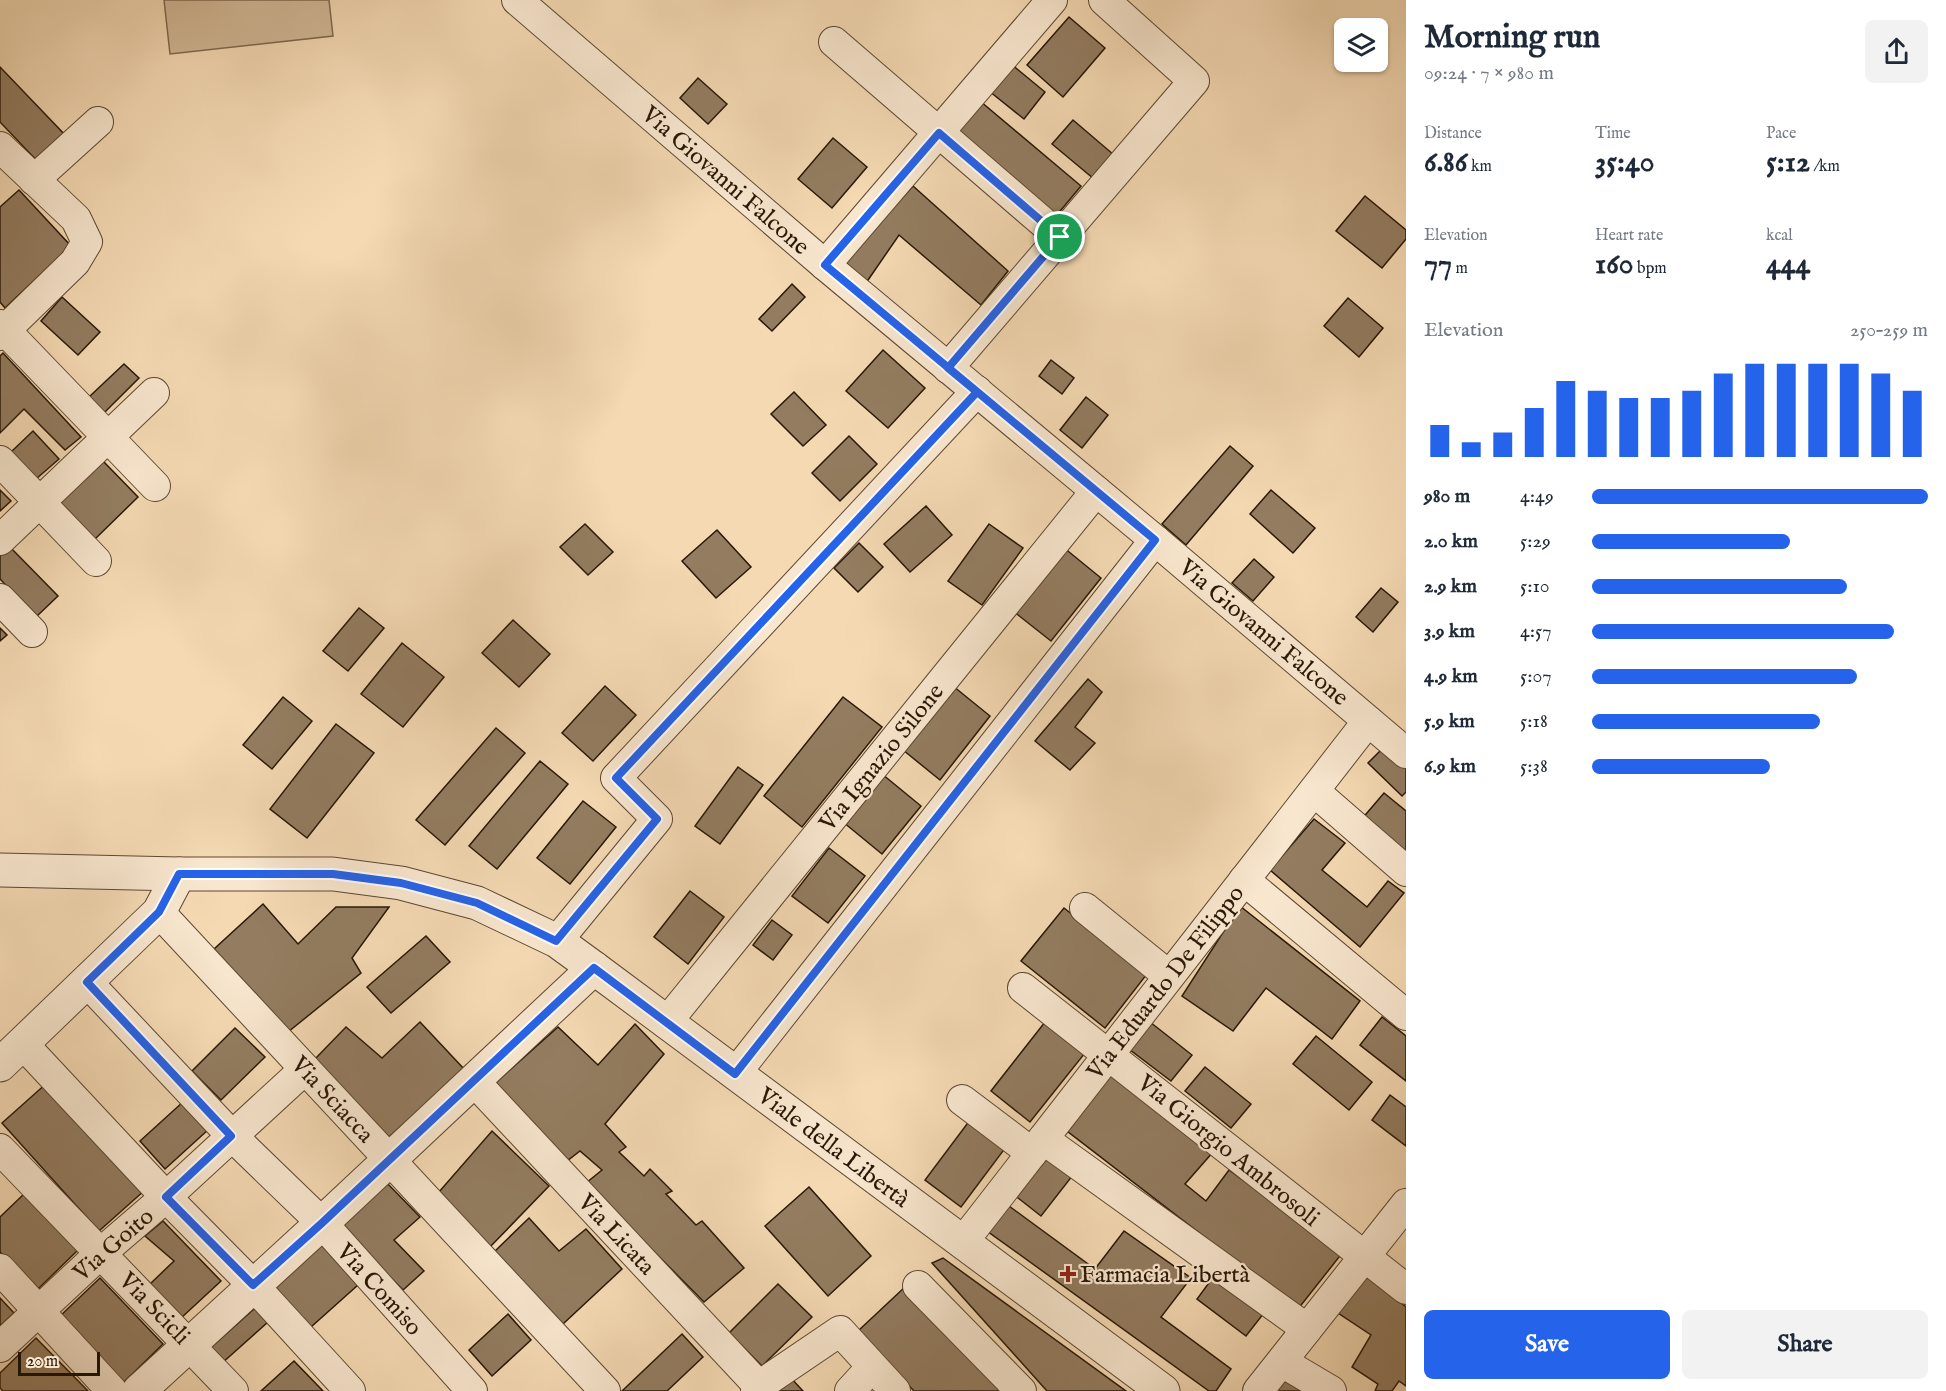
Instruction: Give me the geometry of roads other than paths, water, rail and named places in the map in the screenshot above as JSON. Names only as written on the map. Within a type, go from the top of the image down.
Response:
[{"type":"street","name":"Via Giovanni Falcone","points":[[517,0],[825,265],[1406,753]]},
{"type":"street","points":[[825,265],[1052,0]]},
{"type":"street","points":[[948,368],[1194,81],[1104,0]]},
{"type":"street","points":[[834,42],[1060,237]]},
{"type":"street","points":[[34,180],[98,122]]},
{"type":"street","points":[[0,147],[76,219],[87,242],[75,262],[2,330],[155,486]]},
{"type":"street","points":[[556,941],[657,819],[616,778],[977,392]]},
{"type":"street","points":[[0,540],[154,393]]},
{"type":"street","points":[[0,461],[96,561]]},
{"type":"street","name":"Via Ignazio Silone","points":[[666,1023],[1096,491]]},
{"type":"street","points":[[735,1074],[1155,540]]},
{"type":"street","points":[[0,599],[32,632]]},
{"type":"street","name":"Via Eduardo De Filippo","points":[[962,1242],[1368,721]]},
{"type":"street","points":[[1314,791],[1406,871]]},
{"type":"street","name":"Viale della Libertà","points":[[0,870],[179,874],[333,874],[401,883],[477,903],[556,941],[594,968],[1163,1391]]},
{"type":"street","points":[[179,874],[159,912],[11,1054],[166,1197],[253,1285],[350,1391]]},
{"type":"street","points":[[1244,880],[1406,1015]]},
{"type":"street","points":[[1085,908],[1169,976]]},
{"type":"street","name":"Via Sciacca","points":[[159,912],[604,1391]]},
{"type":"street","points":[[139,1391],[594,968]]},
{"type":"street","name":"Via Comiso","points":[[87,982],[231,1136],[322,1223],[472,1391]]},
{"type":"street","name":"Via Giorgio Ambrosoli","points":[[1023,988],[1406,1289]]},
{"type":"street","name":"Via Goito","points":[[0,1347],[305,1069]]},
{"type":"street","name":"Via Licata","points":[[474,1081],[757,1389]]},
{"type":"street","points":[[962,1100],[1037,1146],[1307,1329]]},
{"type":"street","name":"Via Scicli","points":[[0,1149],[102,1252],[233,1391]]},
{"type":"street","points":[[1258,1391],[1406,1204]]},
{"type":"street","points":[[0,1269],[112,1391]]},
{"type":"street","points":[[918,1286],[1021,1391]]},
{"type":"street","points":[[757,1389],[840,1331],[895,1391]]},
{"type":"street","points":[[1281,1362],[1331,1391]]},
{"type":"street","points":[[850,1391],[872,1367]]},
{"type":"place","name":"Farmacia Libertà","points":[[1068,1274]]}]
